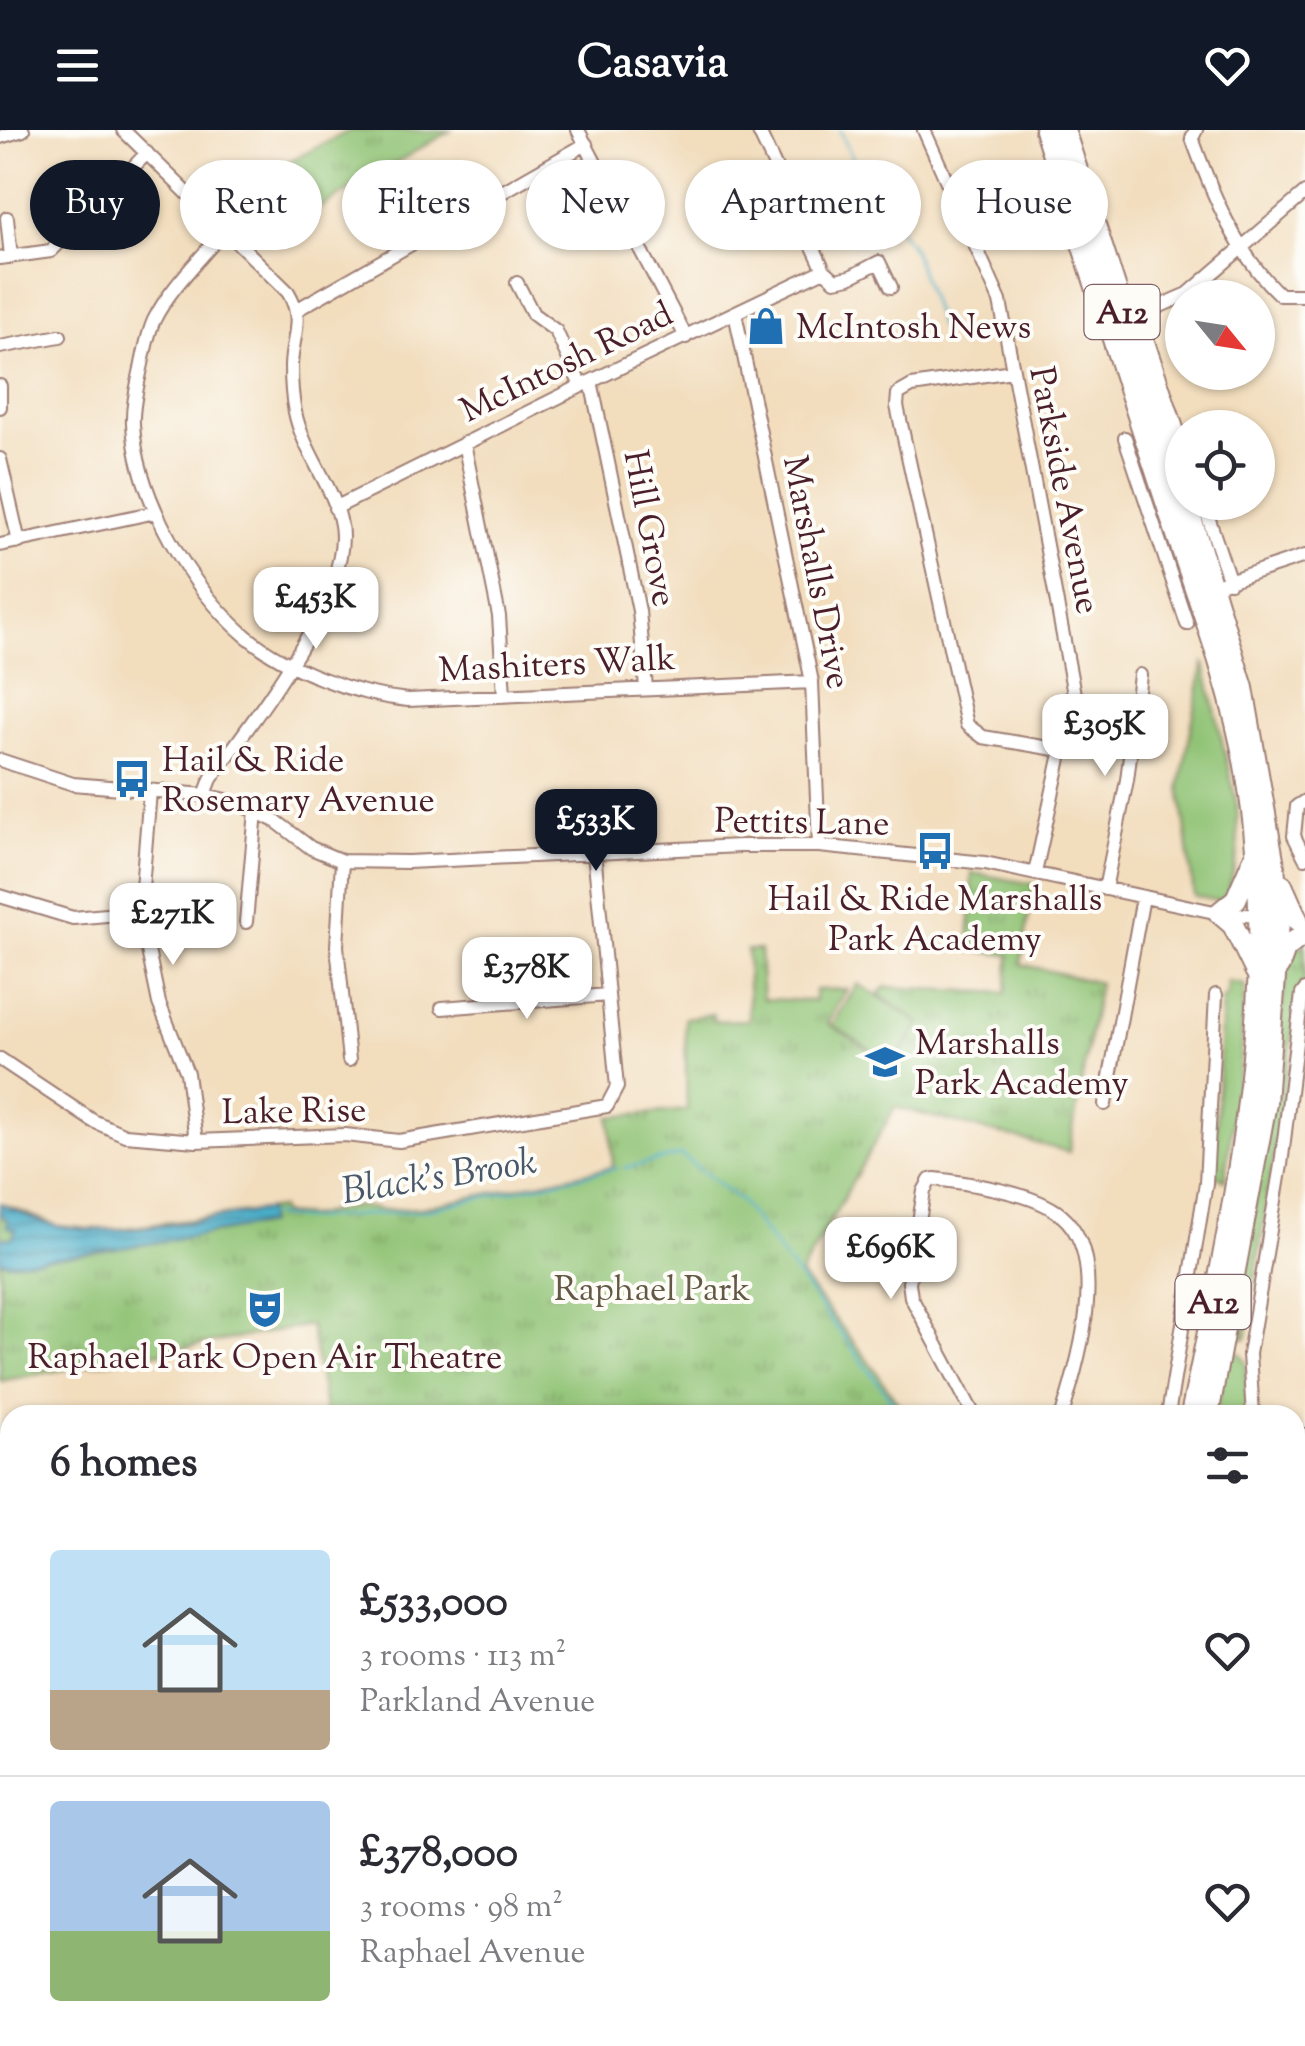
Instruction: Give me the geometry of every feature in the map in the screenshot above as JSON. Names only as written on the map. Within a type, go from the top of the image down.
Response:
[{"type":"highway","name":"A12","points":[[1045,130],[1142,459],[1204,589],[1243,688],[1264,860],[1289,922],[1266,978],[1249,1100],[1192,1405]]},
{"type":"highway","name":"A12","points":[[1064,130],[1165,441]]},
{"type":"highway","name":"A12","points":[[1190,520],[1204,589]]},
{"type":"highway","points":[[1264,860],[1289,922],[1281,956],[1266,978],[1233,925],[1218,913],[1236,899],[1264,860]]},
{"type":"highway","name":"A12","points":[[1210,1405],[1266,1104],[1266,978]]},
{"type":"street","points":[[0,137],[23,130]]},
{"type":"street","points":[[123,130],[180,185]]},
{"type":"street","points":[[578,130],[686,337]]},
{"type":"street","points":[[758,130],[824,270],[835,280],[850,277],[878,262],[891,287]]},
{"type":"street","name":"Parkside Avenue","points":[[924,130],[1000,300],[1074,694],[1035,873]]},
{"type":"street","points":[[1196,130],[1192,138],[1212,194],[1255,268],[1280,295],[1305,294]]},
{"type":"street","points":[[298,309],[586,144]]},
{"type":"street","points":[[7,218],[6,257],[51,251],[147,153]]},
{"type":"street","points":[[1171,410],[1142,324],[1152,310],[1188,294],[1244,249],[1305,193]]},
{"type":"street","name":"Mashiters Walk","points":[[208,250],[154,321],[132,420],[135,444],[162,530],[246,636],[290,666],[381,698],[408,700],[812,682]]},
{"type":"street","points":[[205,795],[211,779],[290,666],[337,577],[342,546],[341,524],[306,449],[294,410],[291,366],[298,309],[288,292],[246,250]]},
{"type":"street","name":"McIntosh Road","points":[[335,508],[824,270]]},
{"type":"street","name":"Hill Grove","points":[[517,283],[533,314],[556,330],[586,383],[639,610],[646,688]]},
{"type":"street","name":"Marshalls Drive","points":[[736,312],[812,682],[819,846]]},
{"type":"street","points":[[0,347],[60,336]]},
{"type":"street","points":[[1012,371],[912,386],[898,394],[898,406],[966,726],[982,736],[1061,750]]},
{"type":"street","points":[[0,386],[0,407]]},
{"type":"street","points":[[1125,438],[1142,459]]},
{"type":"street","points":[[464,443],[499,616],[504,695]]},
{"type":"street","points":[[0,459],[20,542]]},
{"type":"street","points":[[0,545],[156,512]]},
{"type":"street","points":[[1187,624],[1204,589],[1203,520]]},
{"type":"street","points":[[1204,589],[1305,556]]},
{"type":"street","points":[[1105,890],[1127,780],[1140,676]]},
{"type":"street","name":"Pettits Lane","points":[[0,760],[73,784],[205,795],[238,802],[311,848],[342,861],[408,862],[819,846],[939,857],[1035,873],[1218,913],[1289,922]]},
{"type":"street","points":[[150,791],[140,912],[158,1004],[186,1073],[196,1141]]},
{"type":"street","points":[[1305,800],[1297,806],[1305,858]]},
{"type":"street","points":[[246,922],[256,811]]},
{"type":"street","points":[[442,1008],[608,994],[594,852]]},
{"type":"street","points":[[342,861],[337,946],[349,1060]]},
{"type":"street","points":[[0,896],[62,916],[140,912]]},
{"type":"street","points":[[1106,1104],[1143,897]]},
{"type":"street","points":[[1252,1405],[1249,1354],[1305,990]]},
{"type":"street","name":"Lake Rise","points":[[0,1058],[94,1121],[126,1135],[196,1141],[345,1136],[399,1141],[607,1106],[617,1087],[608,994]]},
{"type":"street","points":[[1170,1405],[1206,1184],[1216,995]]},
{"type":"street","points":[[969,1405],[912,1296],[909,1282],[924,1191],[930,1180],[1032,1200],[1058,1212],[1073,1229],[1085,1264],[1087,1298],[1077,1362],[1065,1405]]},
{"type":"street","points":[[1206,1184],[1233,1188]]},
{"type":"street","points":[[1222,1343],[1241,1347],[1249,1354]]},
{"type":"green space","points":[[351,130],[450,131],[401,160],[342,160],[342,195],[322,206],[322,160],[292,160]]},
{"type":"green space","points":[[1204,662],[1237,805],[1238,853],[1228,893],[1217,901],[1194,896],[1180,786]]},
{"type":"green space","name":"Raphael Park","points":[[972,873],[1034,884],[1021,964],[1099,983],[1069,1152],[895,1107],[800,1275],[899,1405],[324,1405],[310,1325],[0,1381],[0,1203],[58,1226],[119,1229],[280,1208],[281,1214],[311,1216],[356,1206],[384,1210],[421,1208],[613,1167],[610,1117],[687,1110],[685,1018],[713,1014],[713,1021],[749,1020],[747,950],[760,950],[763,999],[815,1001],[815,990],[847,989],[828,1023],[893,1064],[920,1023],[878,994],[886,987],[1006,993],[1010,955],[969,950]]},
{"type":"green space","points":[[1305,943],[1305,980],[1299,993],[1246,1339],[1232,1331],[1276,1066],[1286,967],[1292,953]]},
{"type":"green space","points":[[1228,982],[1245,985],[1225,1180],[1214,1174],[1222,1001]]},
{"type":"green space","points":[[858,984],[920,1023],[894,1065],[832,1025]]},
{"type":"green space","points":[[1232,1351],[1246,1361],[1248,1405],[1217,1405],[1225,1359]]},
{"type":"water","points":[[0,1203],[43,1222],[82,1229],[135,1229],[267,1210],[268,1224],[9,1263],[0,1261],[0,1238],[12,1238],[16,1229],[7,1227],[7,1219],[0,1215]]},
{"type":"waterway","points":[[840,130],[858,171],[913,249],[940,328]]},
{"type":"waterway","name":"Black's Brook","points":[[624,1168],[681,1155],[740,1200],[895,1405]]},
{"type":"waterway","name":"Black's Brook","points":[[267,1215],[304,1219],[420,1211],[617,1168]]},
{"type":"place","name":"McIntosh News","points":[[766,326]]},
{"type":"place","name":"Hail & Ride Rosemary Avenue","points":[[132,779]]},
{"type":"place","name":"Hail & Ride Marshalls Park Academy","points":[[935,851]]},
{"type":"place","name":"Marshalls Park Academy","points":[[885,1062]]},
{"type":"place","name":"Raphael Park Open Air Theatre","points":[[265,1309]]}]
